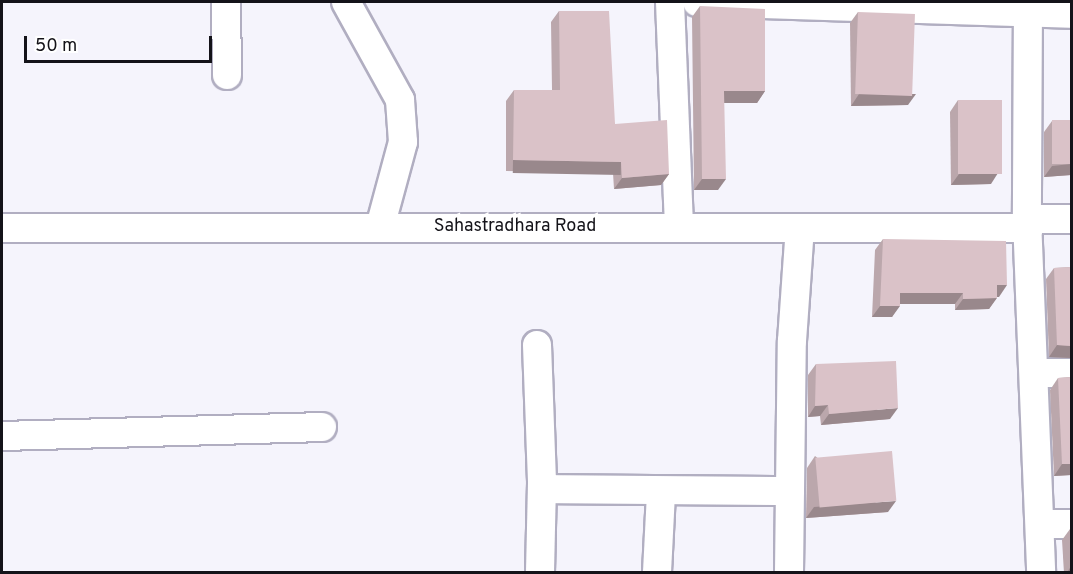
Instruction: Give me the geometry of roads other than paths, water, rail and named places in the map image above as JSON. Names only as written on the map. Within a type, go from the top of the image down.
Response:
[{"type":"street","points":[[226,2],[227,75]]},
{"type":"street","points":[[346,2],[400,100],[403,142],[380,226]]},
{"type":"street","points":[[670,2],[679,228]]},
{"type":"street","points":[[697,2],[1028,8],[1071,14]]},
{"type":"street","points":[[1028,8],[1028,224],[1041,573]]},
{"type":"street","name":"Sahastradhara Road","points":[[2,228],[206,232],[380,226],[800,228],[1028,224],[1071,219]]},
{"type":"street","points":[[789,573],[800,228]]},
{"type":"street","points":[[537,345],[542,481],[540,573]]},
{"type":"street","points":[[1034,373],[1071,373]]},
{"type":"street","points":[[2,436],[322,427]]},
{"type":"street","points":[[542,481],[551,490],[790,491]]},
{"type":"street","points":[[657,573],[661,492]]},
{"type":"street","points":[[1040,524],[1071,524]]}]
